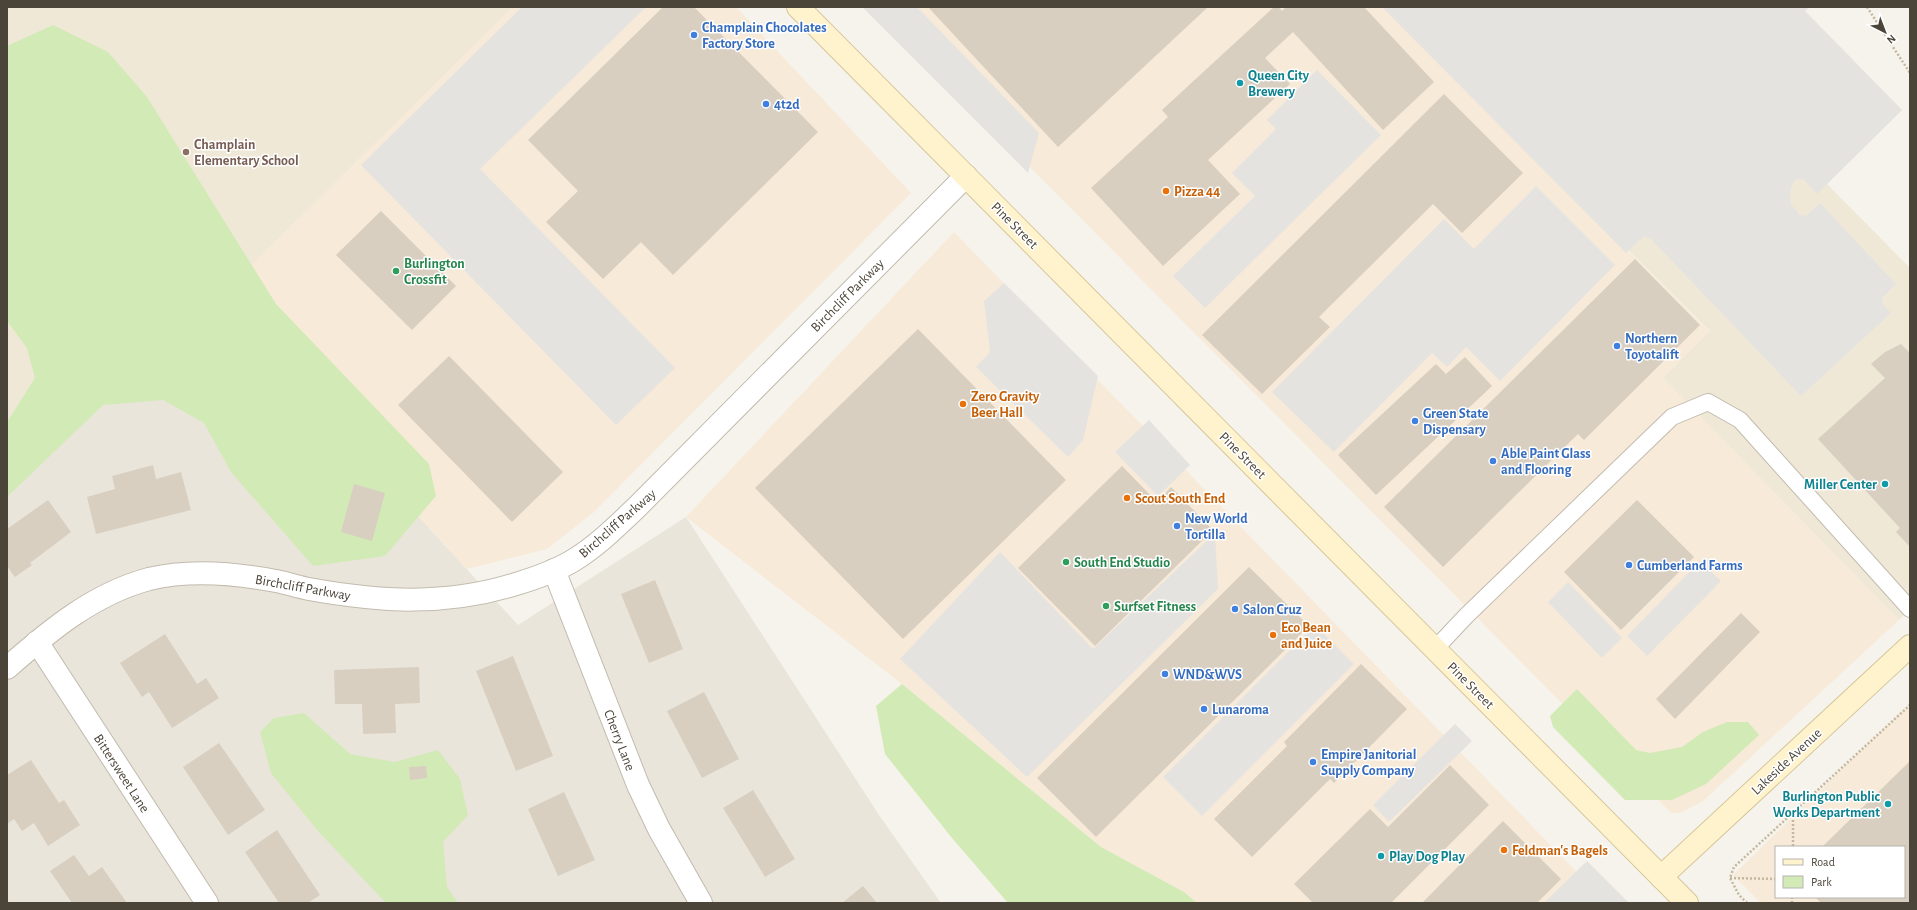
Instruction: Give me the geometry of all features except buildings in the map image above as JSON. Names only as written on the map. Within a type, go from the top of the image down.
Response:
[{"type":"main road","name":"Pine Street","points":[[798,7],[1687,903]]},
{"type":"main road","name":"Lakeside Avenue","points":[[1661,876],[1910,646]]},
{"type":"street","name":"Birchcliff Parkway","points":[[7,668],[68,618],[100,599],[124,587],[149,579],[173,574],[199,573],[232,575],[277,581],[308,589],[354,596],[426,601],[497,591],[554,570],[590,549],[637,507],[966,176]]},
{"type":"street","name":"Cherry Lane","points":[[554,570],[638,785],[659,829],[701,903]]},
{"type":"street","name":"Bittersweet Lane","points":[[37,642],[207,903]]},
{"type":"lane","points":[[1435,649],[1672,417],[1708,402],[1740,420],[1910,609]]},
{"type":"path","points":[[1867,7],[1910,74]]},
{"type":"path","points":[[1747,903],[1739,895],[1730,878],[1734,867],[1910,704]]},
{"type":"path","points":[[1792,812],[1793,846]]},
{"type":"path","points":[[1730,878],[1775,879]]},
{"type":"shaded area","name":"Champlain Elementary School","points":[[7,7],[513,7],[218,298],[7,470]]},
{"type":"shaded area","points":[[513,7],[736,7],[911,193],[594,512],[547,549],[467,569],[218,298]]},
{"type":"shaded area","points":[[522,7],[646,7],[480,169],[675,368],[616,425],[361,165]]},
{"type":"shaded area","points":[[862,7],[917,7],[1039,133],[1028,173]]},
{"type":"shaded area","points":[[871,7],[1383,7],[1710,332],[1663,378],[1899,620],[1703,801],[1680,813],[1671,813]]},
{"type":"shaded area","points":[[1382,7],[1809,7],[1805,11],[1902,110],[1817,194],[1804,180],[1797,179],[1792,184],[1790,193],[1791,204],[1800,215],[1806,216],[1820,203],[1896,284],[1883,297],[1882,303],[1891,313],[1801,396],[1650,238],[1643,237],[1626,253]]},
{"type":"shaded area","points":[[1383,7],[1809,7],[1805,11],[1902,110],[1827,184],[1910,268],[1910,608],[1899,620],[1663,378],[1710,331]]},
{"type":"shaded area","points":[[1317,70],[1381,135],[1205,308],[1173,276],[1255,196],[1232,173],[1276,129],[1267,120]]},
{"type":"shaded area","points":[[1536,186],[1615,265],[1500,381],[1466,347],[1447,367],[1432,353],[1334,452],[1272,392],[1444,219],[1474,249]]},
{"type":"shaded area","points":[[954,232],[1607,903],[1197,903],[1184,892],[1101,847],[902,684],[686,517]]},
{"type":"shaded area","points":[[1004,283],[1098,376],[1083,440],[1068,457],[976,367],[990,352],[984,301]]},
{"type":"shaded area","points":[[218,298],[518,625],[686,517],[879,815],[941,903],[7,903],[7,470]]},
{"type":"shaded area","points":[[1149,420],[1190,465],[1158,496],[1115,452]]},
{"type":"shaded area","points":[[1215,533],[1218,589],[1027,777],[900,659],[1000,552],[1093,649]]},
{"type":"shaded area","points":[[1700,561],[1721,581],[1647,656],[1627,636]]},
{"type":"shaded area","points":[[1568,582],[1622,638],[1602,658],[1548,602]]},
{"type":"shaded area","points":[[1315,625],[1354,664],[1202,816],[1163,777]]},
{"type":"shaded area","points":[[1910,703],[1910,903],[1761,903],[1733,875]]},
{"type":"shaded area","points":[[1455,724],[1472,741],[1389,822],[1373,805]]},
{"type":"shaded area","points":[[1587,861],[1629,903],[1544,903]]},
{"type":"green space","points":[[53,25],[108,52],[147,97],[276,304],[429,464],[436,496],[385,556],[313,566],[231,472],[204,423],[163,400],[103,405],[7,497],[7,422],[35,378],[27,348],[7,321],[7,46]]},
{"type":"green space","points":[[902,684],[1101,847],[1184,892],[1197,903],[1008,903],[952,838],[885,754],[876,706]]},
{"type":"green space","points":[[1577,689],[1636,750],[1650,753],[1682,747],[1703,732],[1727,722],[1748,722],[1759,735],[1706,784],[1672,800],[1625,800],[1553,727],[1550,716]]},
{"type":"green space","points":[[304,713],[350,754],[395,762],[438,750],[460,779],[468,815],[443,842],[447,887],[458,903],[386,903],[318,831],[271,773],[260,732],[274,718]]},
{"type":"place","name":"Champlain Chocolates Factory Store","points":[[694,35]]},
{"type":"place","name":"Queen City Brewery","points":[[1240,83]]},
{"type":"place","name":"4t2d","points":[[766,104]]},
{"type":"place","name":"Champlain Elementary School","points":[[186,152]]},
{"type":"place","name":"Pizza 44","points":[[1166,191]]},
{"type":"place","name":"Burlington Crossfit","points":[[396,271]]},
{"type":"place","name":"Northern Toyotalift","points":[[1617,346]]},
{"type":"place","name":"Zero Gravity Beer Hall","points":[[963,404]]},
{"type":"place","name":"Green State Dispensary","points":[[1415,421]]},
{"type":"place","name":"Able Paint Glass and Flooring","points":[[1493,461]]},
{"type":"place","name":"Miller Center","points":[[1885,484]]},
{"type":"place","name":"Scout South End","points":[[1127,498]]},
{"type":"place","name":"New World Tortilla","points":[[1177,526]]},
{"type":"place","name":"South End Studio","points":[[1066,562]]},
{"type":"place","name":"Cumberland Farms","points":[[1629,565]]},
{"type":"place","name":"Surfset Fitness","points":[[1106,606]]},
{"type":"place","name":"Salon Cruz","points":[[1235,609]]},
{"type":"place","name":"Eco Bean and Juice","points":[[1273,635]]},
{"type":"place","name":"WND&WVS","points":[[1165,674]]},
{"type":"place","name":"Lunaroma","points":[[1204,709]]},
{"type":"place","name":"Empire Janitorial Supply Company","points":[[1313,762]]},
{"type":"place","name":"Burlington Public Works Department","points":[[1888,804]]},
{"type":"place","name":"Feldman's Bagels","points":[[1504,850]]},
{"type":"place","name":"Play Dog Play","points":[[1381,856]]}]
